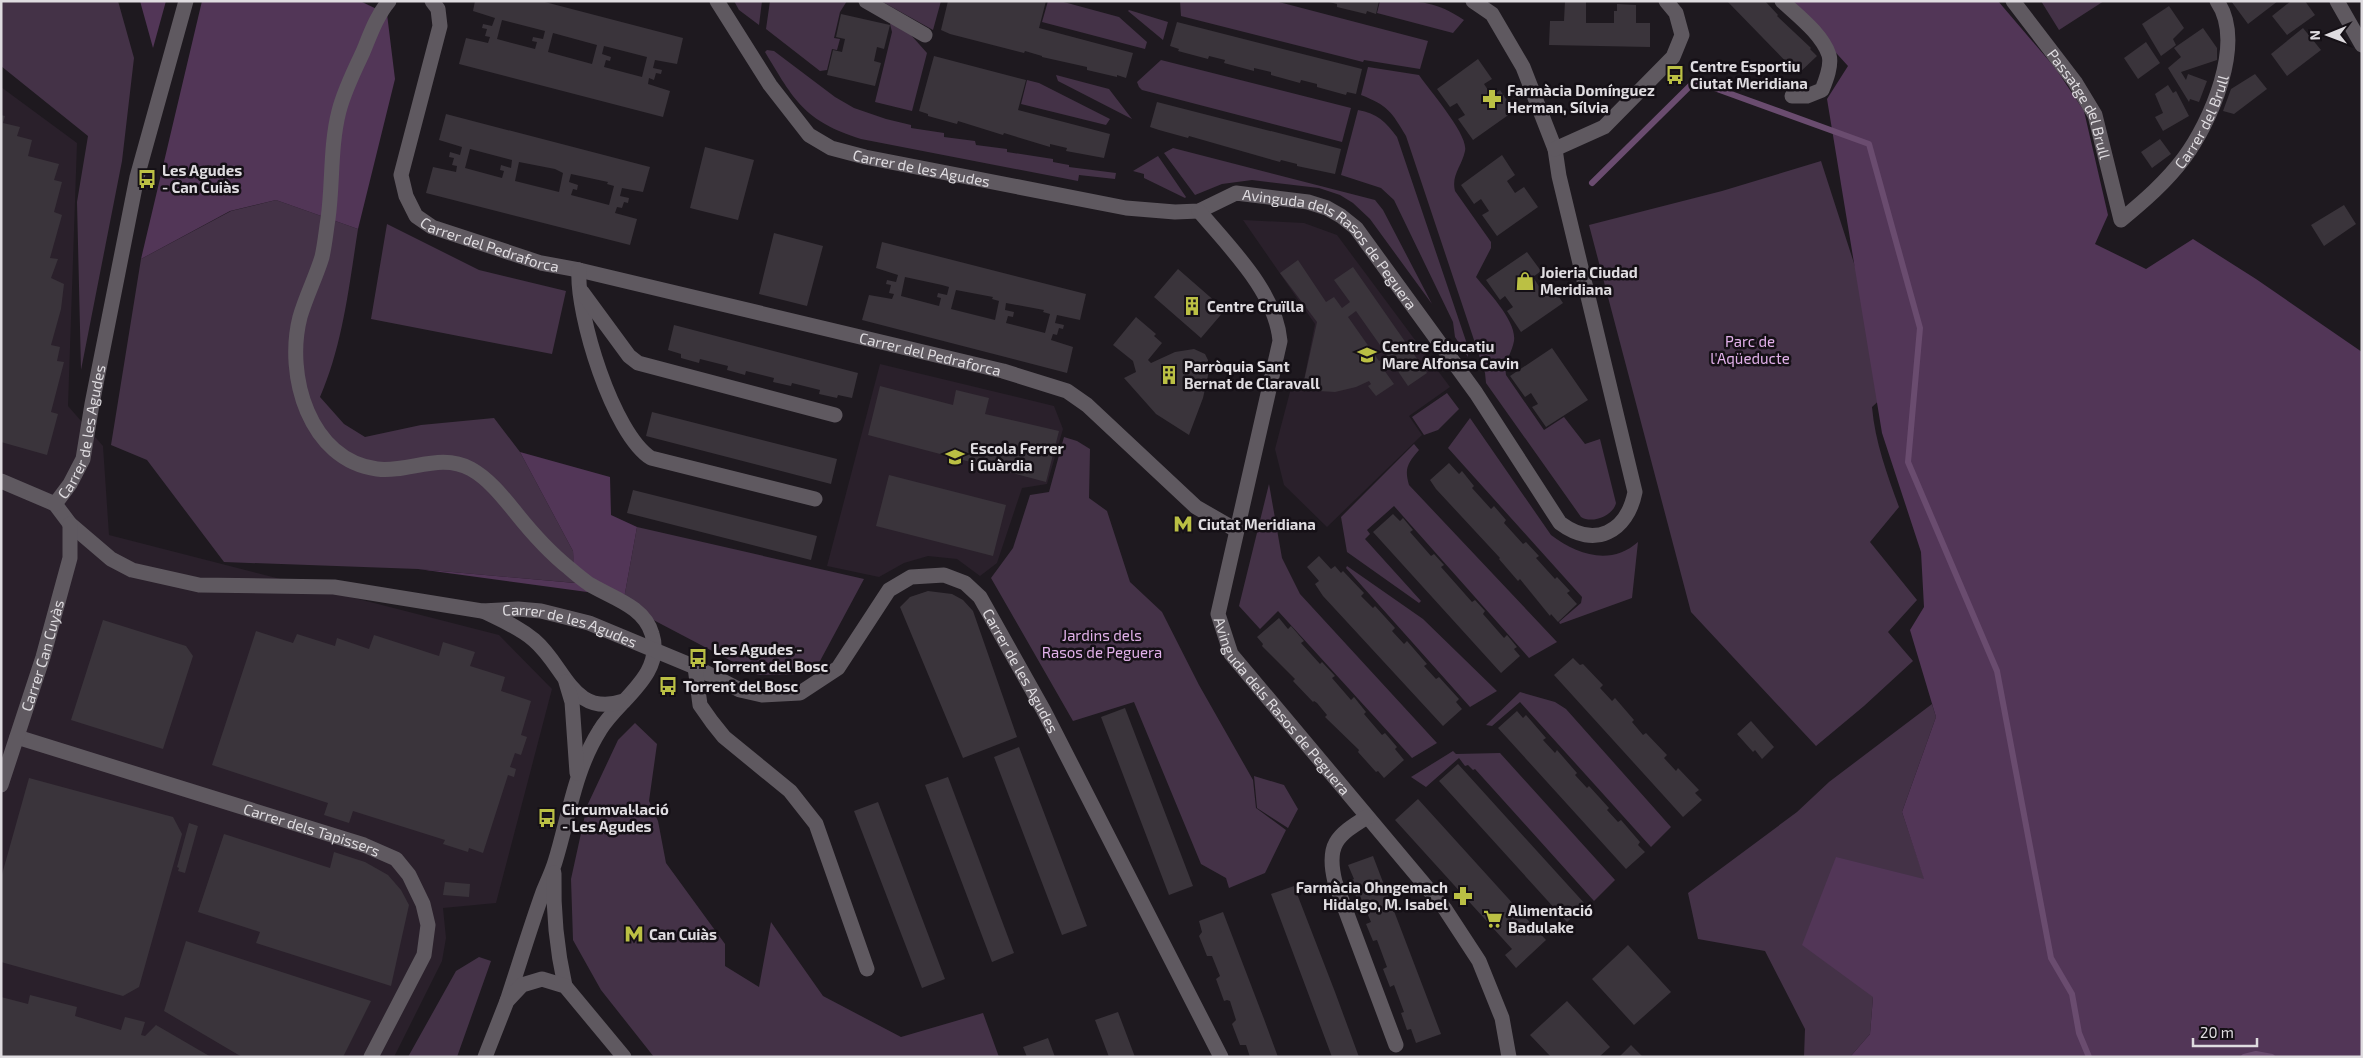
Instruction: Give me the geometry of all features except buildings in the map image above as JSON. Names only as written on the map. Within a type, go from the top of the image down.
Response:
[{"type":"street","name":"Carrer de les Agudes","points":[[186,1],[135,185],[83,458],[70,484],[55,504],[70,524],[111,559],[132,570],[199,585],[334,587],[482,611],[518,608],[566,616],[695,667],[740,690],[762,695],[800,693],[838,668],[889,590],[911,577],[944,575],[965,583],[980,597],[1044,711],[1221,1057]]},
{"type":"street","points":[[389,1],[369,37],[342,99],[336,122],[325,243],[300,318],[297,335],[297,370],[303,400],[309,416],[317,432],[337,454],[359,465],[393,470],[433,462],[446,462],[472,469],[496,489],[535,536],[565,565],[589,584],[631,606],[640,614],[648,623],[653,636],[654,650]]},
{"type":"street","name":"Carrer de les Agudes","points":[[718,1],[766,78],[788,109],[809,135],[832,148],[864,157],[1126,208],[1175,212],[1199,211]]},
{"type":"street","points":[[866,1],[925,35]]},
{"type":"street","points":[[1473,1],[1492,14],[1522,67],[1555,148],[1604,127],[1672,57],[1682,35],[1676,13],[1666,1]]},
{"type":"street","points":[[1782,1],[1819,38],[1830,56],[1828,74],[1822,90],[1806,96],[1792,96]]},
{"type":"street","name":"Passatge del Brull","points":[[2013,1],[2075,82],[2095,115],[2121,220]]},
{"type":"street","name":"Carrer del Brull","points":[[2121,220],[2144,201],[2179,163],[2210,110],[2220,87],[2229,44],[2226,22],[2218,1]]},
{"type":"street","points":[[2337,1],[2362,45]]},
{"type":"street","name":"Carrer del Pedraforca","points":[[434,2],[440,17],[440,26],[402,175],[406,196],[416,216],[432,227],[541,263],[579,270],[1003,371],[1067,390],[1086,405],[1196,507],[1236,530]]},
{"type":"street","name":"Avinguda dels Rasos de Peguera","points":[[1509,1057],[1502,1018],[1479,961],[1445,909],[1366,818],[1231,654],[1218,614],[1280,340],[1279,327],[1265,293],[1199,211],[1236,193],[1308,202],[1327,208],[1356,228],[1463,375],[1560,523],[1570,530],[1592,535],[1615,528],[1624,521],[1631,508],[1635,492],[1559,176],[1555,148]]},
{"type":"street","name":"Carrer del Pedraforca","points":[[579,270],[578,287],[595,356],[612,402],[630,439],[642,452],[651,458],[815,499]]},
{"type":"street","points":[[578,287],[629,356],[638,363],[835,415]]},
{"type":"street","points":[[1,481],[55,504]]},
{"type":"street","name":"Carrer Can Cuyàs","points":[[1,785],[43,657],[70,558],[70,524]]},
{"type":"street","name":"Carrer de les Agudes","points":[[482,611],[511,625],[533,639],[550,655],[566,680],[581,696],[594,704],[611,705],[624,700]]},
{"type":"street","name":"Carrer de les Agudes","points":[[577,774],[600,729],[648,674],[654,650]]},
{"type":"street","points":[[695,667],[700,705],[712,722],[724,737],[790,792],[816,824],[866,969]]},
{"type":"street","name":"Carrer de les Agudes","points":[[566,680],[572,702],[577,774]]},
{"type":"street","name":"Carrer dels Tapissers","points":[[17,738],[364,845],[396,859],[409,875],[424,904],[428,925],[424,956],[371,1057]]},
{"type":"street","points":[[486,1057],[554,864],[577,774]]},
{"type":"street","points":[[1366,818],[1344,831],[1331,852],[1330,862],[1335,882],[1396,1045]]},
{"type":"street","points":[[554,864],[553,917],[558,956],[565,986]]},
{"type":"street","points":[[507,1001],[522,985],[533,980],[552,980],[565,986],[624,1057]]},
{"type":"shaded area","points":[[140,1],[166,1],[153,48]]},
{"type":"shaded area","points":[[202,1],[360,1],[387,14],[395,79],[358,229],[276,200],[230,211],[141,259]]},
{"type":"shaded area","points":[[1789,1],[1998,1],[2056,69],[2084,111],[2108,215],[2095,244],[2146,269],[2193,239],[2256,279],[2362,352],[2362,1057],[1850,1057],[1870,1034],[1873,997],[1802,945],[1836,857],[1924,879],[1902,812],[1936,717],[1910,630],[1924,607],[1921,552],[1882,433],[1827,99],[1848,66]]},
{"type":"shaded area","points":[[1,87],[77,143],[68,406],[103,446],[109,535],[499,635],[552,689],[496,903],[443,908],[446,938],[442,961],[394,1057],[1,1057]]},
{"type":"shaded area","name":"Centre Educatiu Mare Alfonsa Cavin","points":[[1243,220],[1304,223],[1337,235],[1450,387],[1409,416],[1422,435],[1327,527],[1284,485],[1275,449],[1291,388],[1302,390],[1315,324]]},
{"type":"shaded area","name":"Escola Ferrer i Guàrdia","points":[[880,364],[1054,406],[1063,429],[1047,484],[1022,488],[997,563],[980,576],[957,559],[928,556],[904,563],[879,577],[827,566]]},
{"type":"shaded area","points":[[520,452],[610,477],[611,515],[637,527],[623,604],[602,594],[418,569],[575,583],[573,551]]},
{"type":"green space","points":[[1,1],[118,1],[134,58],[122,161],[81,370],[77,202],[88,136],[1,66]]},
{"type":"green space","points":[[734,1],[762,1],[759,25],[739,10]]},
{"type":"green space","points":[[770,1],[847,1],[840,12],[834,38],[840,39],[837,50],[832,49],[827,70],[820,71],[766,29]]},
{"type":"green space","points":[[881,1],[941,1],[933,30]]},
{"type":"green space","points":[[1048,1],[1060,1],[1119,17],[1147,42],[1145,49],[1042,22]]},
{"type":"green space","points":[[1180,1],[1275,1],[1428,41],[1420,69],[1364,60],[1363,62],[1181,16]]},
{"type":"green space","points":[[1380,1],[1405,1],[1434,5],[1464,20],[1453,33],[1377,13]]},
{"type":"green space","points":[[2041,1],[2104,1],[2059,30]]},
{"type":"green space","points":[[1128,11],[1168,22],[1163,40]]},
{"type":"green space","points":[[892,21],[911,35],[927,53],[912,111],[875,102],[892,32],[890,24]]},
{"type":"green space","points":[[767,50],[774,51],[835,97],[854,108],[911,125],[911,128],[944,133],[944,137],[975,141],[976,145],[1007,149],[1007,152],[1053,159],[1053,162],[1069,165],[1069,167],[1116,173],[1115,179],[1079,175],[1078,181],[861,139],[842,132],[826,125],[802,107],[775,69],[765,52]]},
{"type":"green space","points":[[1161,60],[1351,108],[1342,142],[1142,90],[1137,82]]},
{"type":"green space","points":[[1368,67],[1419,75],[1461,134],[1465,144],[1465,151],[1454,180],[1455,191],[1491,242],[1491,248],[1476,277],[1501,307],[1514,333],[1513,345],[1506,365],[1506,375],[1544,430],[1564,417],[1585,444],[1600,439],[1616,503],[1607,515],[1591,520],[1581,517],[1486,383],[1485,373],[1406,136],[1388,110],[1377,102],[1361,95]]},
{"type":"green space","points":[[1056,75],[1109,89],[1132,119],[1058,81]]},
{"type":"green space","points":[[1027,80],[1039,83],[1110,119],[1106,125],[1021,104]]},
{"type":"green space","points":[[1358,110],[1371,113],[1380,119],[1397,137],[1467,344],[1468,357],[1455,337],[1453,322],[1394,200],[1381,188],[1341,175]]},
{"type":"green space","points":[[1173,148],[1375,200],[1383,210],[1432,304],[1370,219],[1353,203],[1340,195],[1319,188],[1252,180],[1222,184],[1195,195],[1164,153]]},
{"type":"green space","points":[[1158,156],[1185,198],[1144,178],[1144,174],[1133,171]]},
{"type":"green space","name":"Parc de l'Aqüeducte","points":[[1821,161],[1872,319],[1885,395],[1872,407],[1882,458],[1899,507],[1870,542],[1917,600],[1888,632],[1913,661],[1864,706],[1816,746],[1691,612],[1589,225],[1722,191]]},
{"type":"green space","points":[[276,200],[358,229],[340,336],[320,397],[344,424],[365,437],[421,425],[494,418],[520,452],[573,551],[576,583],[418,569],[224,562],[147,460],[111,445],[141,259],[231,211]]},
{"type":"green space","points":[[387,224],[479,270],[566,291],[552,354],[371,319]]},
{"type":"green space","points":[[1447,393],[1459,409],[1438,430],[1424,435],[1412,417]]},
{"type":"green space","points":[[1470,418],[1551,535],[1572,548],[1594,555],[1605,556],[1617,554],[1638,542],[1632,598],[1560,624],[1559,622],[1581,603],[1582,597],[1448,448]]},
{"type":"green space","name":"Jardins dels Rasos de Peguera","points":[[1064,437],[1077,441],[1090,449],[1089,498],[1107,511],[1130,582],[1162,612],[1199,685],[1253,780],[1256,808],[1286,830],[1265,873],[1229,888],[1226,878],[1201,864],[1134,702],[1073,721],[991,578],[1013,548],[1030,495],[1049,492]]},
{"type":"green space","points":[[1414,444],[1419,450],[1408,466],[1409,485],[1557,642],[1529,658],[1394,506],[1367,530],[1370,534],[1365,539],[1421,601],[1419,603],[1347,552],[1341,517]]},
{"type":"green space","points":[[1269,484],[1282,558],[1300,594],[1437,743],[1412,758],[1278,611],[1260,629],[1239,606]]},
{"type":"green space","points":[[637,527],[864,579],[820,661],[804,674],[758,675],[623,604]]},
{"type":"green space","points":[[1347,566],[1423,619],[1497,691],[1470,707],[1346,568]]},
{"type":"green space","points":[[1520,692],[1555,702],[1566,709],[1671,827],[1651,847],[1520,702],[1492,726],[1486,725]]},
{"type":"green space","points":[[1932,704],[1936,717],[1902,812],[1925,880],[1873,997],[1870,1034],[1850,1057],[1804,1057],[1805,1029],[1765,951],[1698,939],[1688,893],[1797,812],[1829,782]]},
{"type":"green space","points":[[635,723],[657,744],[649,801],[658,821],[666,863],[725,944],[725,966],[759,987],[771,922],[823,996],[901,1037],[983,1013],[999,1057],[654,1057],[601,990],[573,940],[571,879],[587,806],[618,740]]},
{"type":"green space","points":[[1453,751],[1456,754],[1500,753],[1615,880],[1594,901],[1475,769],[1473,770],[1468,765],[1465,766],[1459,758],[1426,787],[1411,777]]},
{"type":"green space","points":[[1254,776],[1284,785],[1298,809],[1288,828],[1257,808]]},
{"type":"green space","points":[[479,957],[491,961],[457,1057],[408,1057],[456,971]]},
{"type":"waterway","points":[[1592,183],[1695,81],[1869,144],[1920,328],[1908,462],[1997,671],[2051,958],[2072,994],[2079,1033],[2089,1057]]},
{"type":"waterway","points":[[2244,1057],[2256,1054],[2272,1057]]},
{"type":"place","name":"Centre Esportiu Ciutat Meridiana","points":[[1675,75]]},
{"type":"place","name":"Farmàcia Domínguez Herman, Sílvia","points":[[1492,99]]},
{"type":"place","name":"Les Agudes - Can Cuiàs","points":[[147,179]]},
{"type":"place","name":"Joieria Ciudad Meridiana","points":[[1525,281]]},
{"type":"place","name":"Centre Cruïlla","points":[[1192,306]]},
{"type":"place","name":"Centre Educatiu Mare Alfonsa Cavin","points":[[1367,355]]},
{"type":"place","name":"Parròquia Sant Bernat de Claravall","points":[[1169,375]]},
{"type":"place","name":"Escola Ferrer i Guàrdia","points":[[955,457]]},
{"type":"place","name":"Ciutat Meridiana","points":[[1183,524]]},
{"type":"place","name":"Les Agudes - Torrent del Bosc","points":[[698,658]]},
{"type":"place","name":"Torrent del Bosc","points":[[668,686]]},
{"type":"place","name":"Circumval·lació - Les Agudes","points":[[547,818]]},
{"type":"place","name":"Farmàcia Ohngemach Hidalgo, M. Isabel","points":[[1463,896]]},
{"type":"place","name":"Alimentació Badulake","points":[[1493,919]]},
{"type":"place","name":"Can Cuiàs","points":[[634,934]]}]
